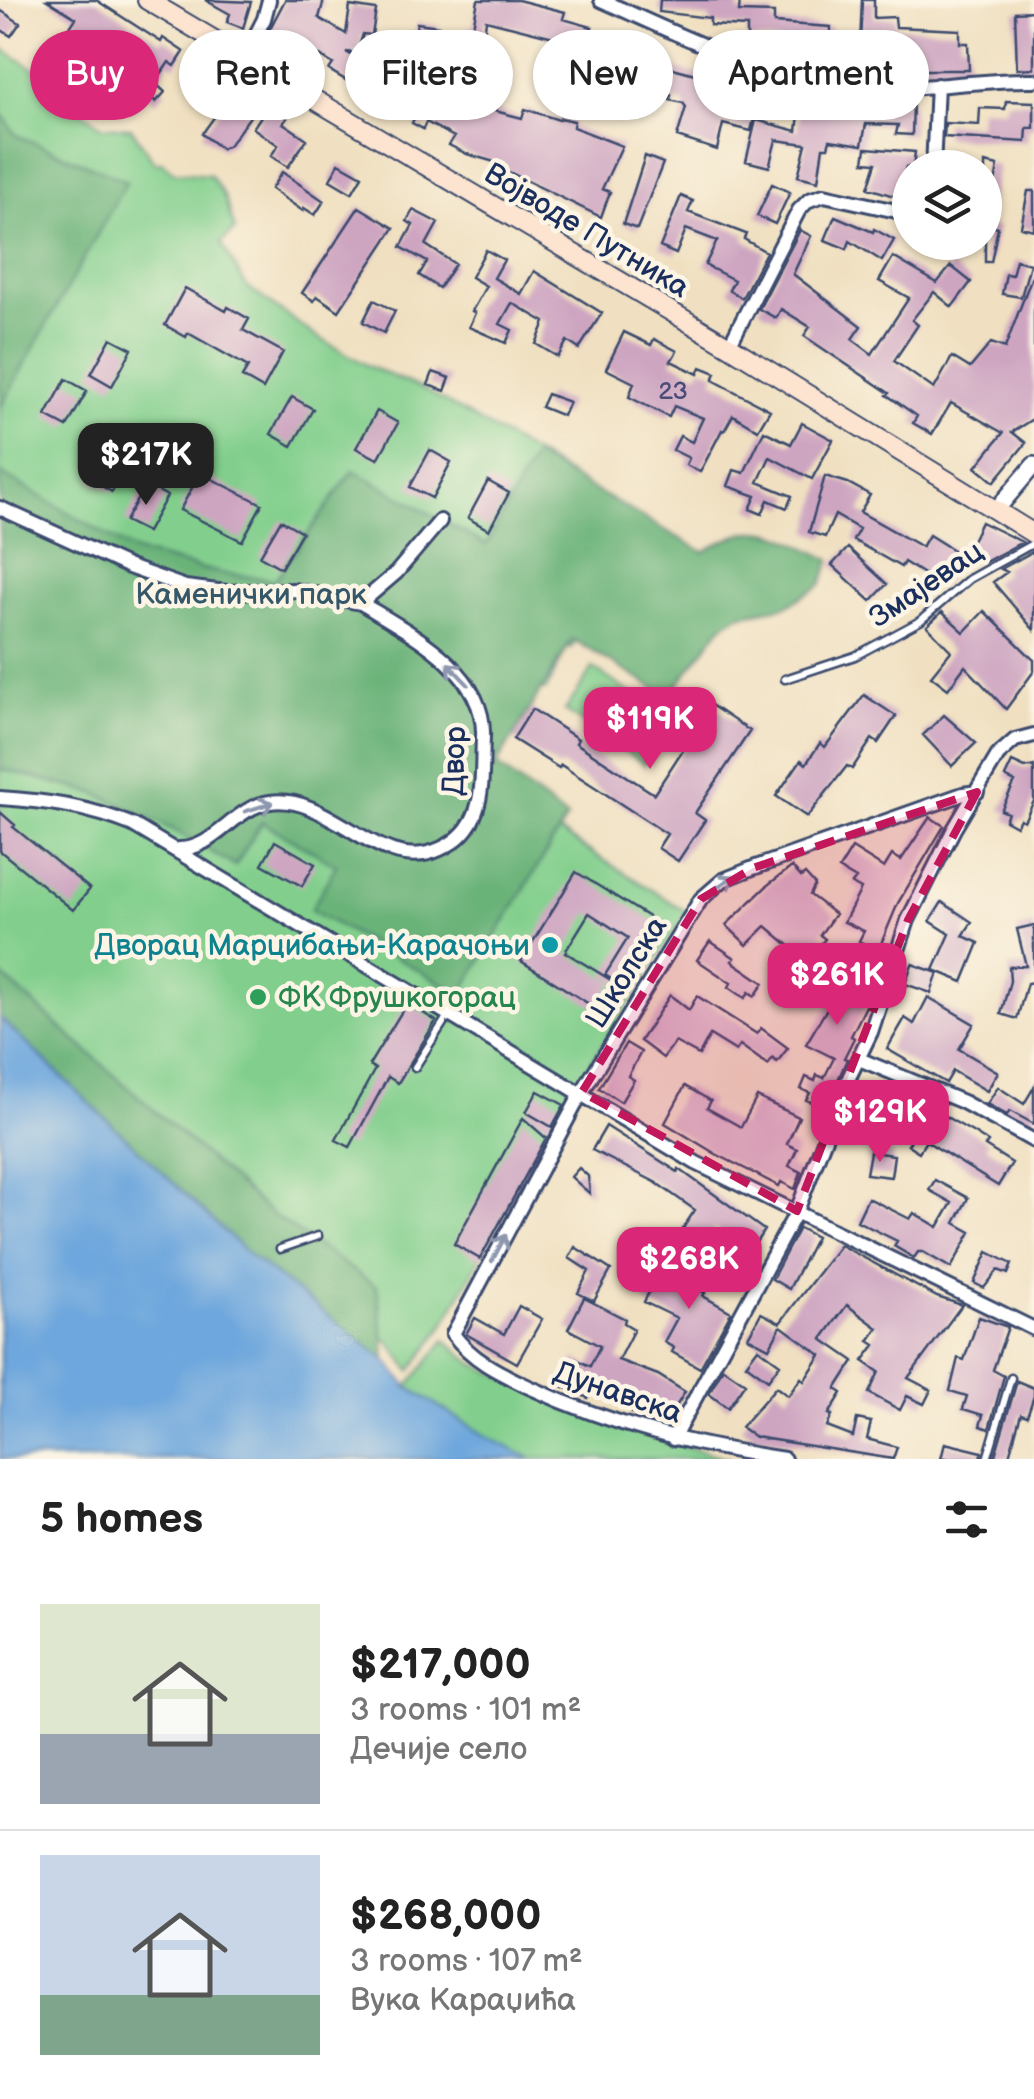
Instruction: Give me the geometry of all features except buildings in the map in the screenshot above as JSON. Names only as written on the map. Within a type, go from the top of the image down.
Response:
[{"type":"main road","name":"Војводе Путника","points":[[147,0],[197,30]]},
{"type":"main road","name":"Војводе Путника","points":[[325,106],[729,346],[1034,534]]},
{"type":"street","points":[[258,30],[269,0]]},
{"type":"street","points":[[601,0],[729,55],[807,81],[869,88],[1034,80]]},
{"type":"street","points":[[935,150],[937,84]]},
{"type":"street","points":[[729,346],[800,210],[809,200],[824,194],[892,210]]},
{"type":"street","points":[[997,509],[1034,465]]},
{"type":"street","points":[[0,508],[185,588],[226,592],[294,590],[361,603],[396,573],[440,521]]},
{"type":"street","name":"Двор","points":[[175,849],[200,845],[241,814],[270,802],[308,806],[366,838],[410,855],[439,850],[466,832],[482,790],[483,730],[477,700],[450,665],[361,603]]},
{"type":"street","points":[[673,1440],[798,1211],[845,1086],[860,1059],[921,891],[1006,747],[1034,735]]},
{"type":"street","name":"Школска","points":[[453,1334],[582,1092],[701,900],[723,880],[962,794],[977,792]]},
{"type":"street","points":[[0,798],[101,812],[175,849],[696,1163],[1034,1329]]},
{"type":"street","points":[[860,1059],[962,1102],[1034,1142]]},
{"type":"street","name":"Дунавска","points":[[453,1334],[484,1366],[617,1424],[673,1440],[784,1459]]},
{"type":"lane","name":"Змајевац","points":[[786,679],[854,656],[920,621],[969,578],[1034,543]]},
{"type":"lane","points":[[416,1066],[450,1013]]},
{"type":"lane","points":[[280,1249],[318,1236]]},
{"type":"lane","points":[[986,1459],[1011,1378]]},
{"type":"highlighted area","points":[[977,792],[908,920],[797,1211],[582,1092],[701,899],[753,868]]},
{"type":"green space","name":"Каменички парк","points":[[0,47],[30,66],[30,120],[94,120],[102,126],[131,128],[155,163],[162,162],[174,172],[210,175],[224,196],[235,230],[221,243],[246,286],[314,335],[370,367],[425,390],[565,472],[614,509],[581,633],[571,648],[568,646],[546,690],[532,689],[501,697],[493,791],[687,912],[573,1091],[442,1328],[411,1371],[390,1343],[0,1000]]},
{"type":"green space","points":[[0,111],[16,135],[127,181],[0,408]]},
{"type":"green space","points":[[534,456],[704,552],[741,534],[768,532],[831,560],[821,585],[786,606],[739,615],[721,627],[669,697],[572,639],[496,765],[567,818],[461,994],[311,910],[336,865],[262,822],[235,866],[174,830],[95,793],[0,769],[0,473],[136,552],[219,573],[275,580],[353,470],[486,545]]},
{"type":"green space","points":[[593,668],[672,721],[644,764],[565,711]]},
{"type":"green space","points":[[0,974],[270,1213],[377,1287],[386,1360],[249,1255],[0,1018]]},
{"type":"green space","points":[[445,1340],[474,1364],[620,1428],[730,1459],[532,1459],[489,1438],[408,1387]]},
{"type":"water","points":[[0,1018],[249,1255],[386,1360],[408,1387],[489,1438],[532,1459],[0,1459]]},
{"type":"place","name":"Дворац Марцибањи-Карачоњи","points":[[550,945]]},
{"type":"place","name":"ФК Фрушкогорац","points":[[258,997]]}]
